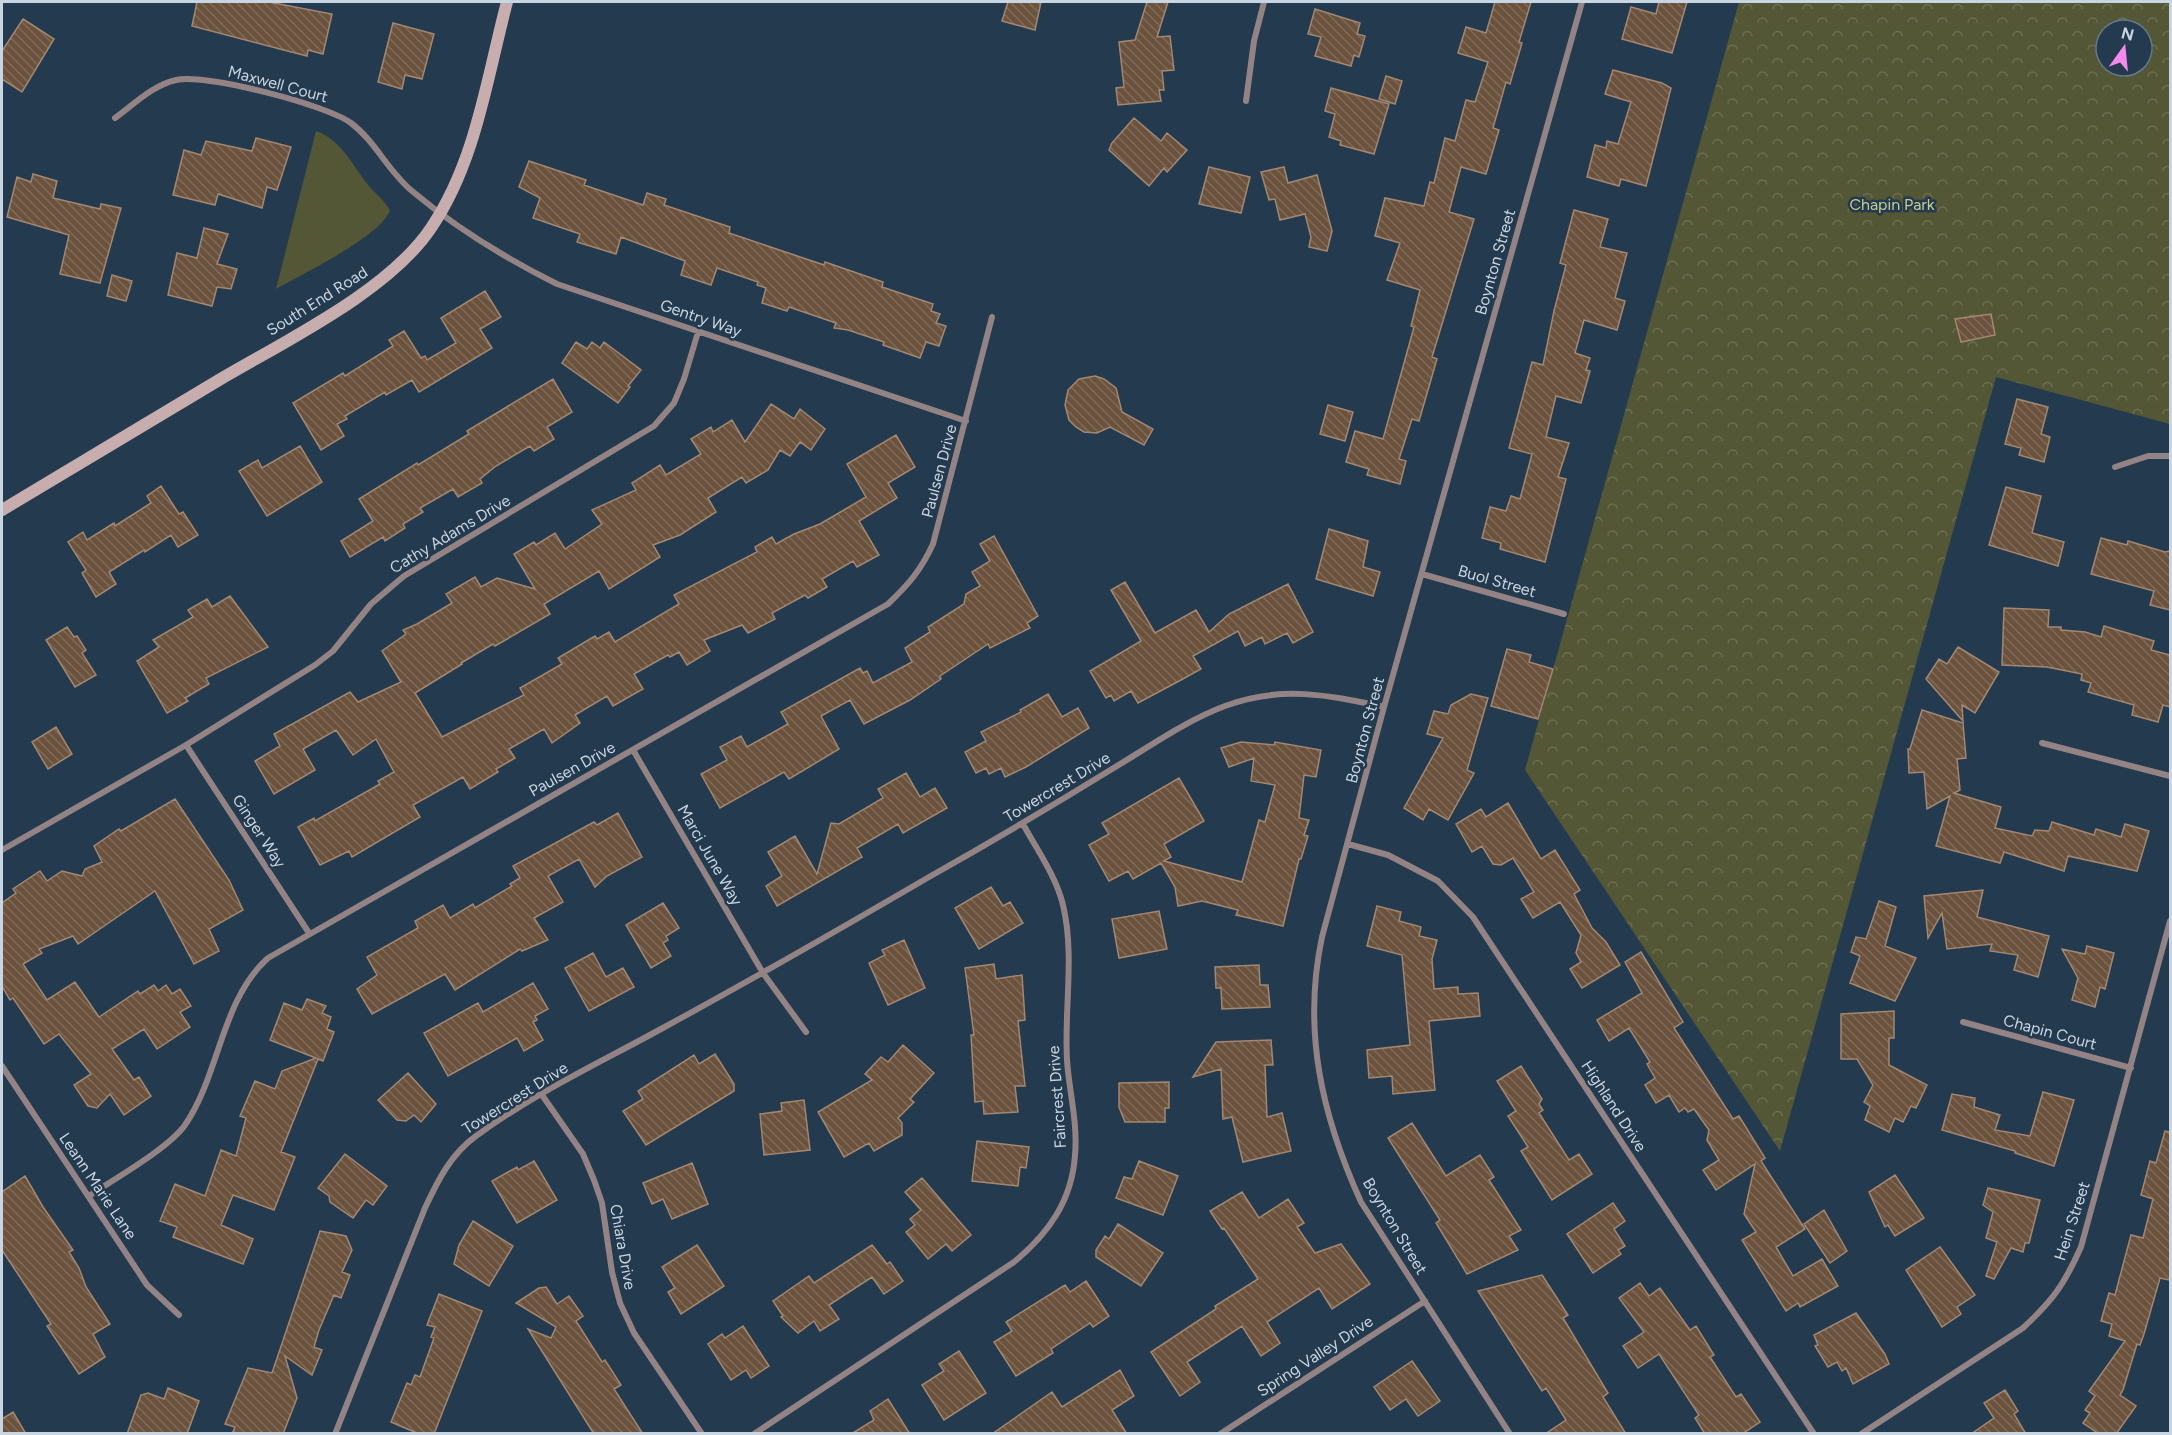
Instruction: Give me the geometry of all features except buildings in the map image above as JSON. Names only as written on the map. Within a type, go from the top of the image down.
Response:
[{"type":"main road","name":"South End Road","points":[[2,510],[333,313],[399,266],[419,245],[441,212],[458,176],[472,135],[507,2]]},
{"type":"street","points":[[1246,101],[1254,40],[1264,2]]},
{"type":"street","name":"Boynton Street","points":[[1510,1434],[1361,1202],[1343,1162],[1331,1127],[1319,1077],[1313,999],[1316,967],[1384,707],[1582,2]]},
{"type":"street","name":"Maxwell Court","points":[[115,118],[154,90],[175,80],[190,78],[213,81],[320,107],[351,124],[364,136],[399,179],[441,212]]},
{"type":"street","name":"Gentry Way","points":[[441,212],[474,237],[557,284],[966,421]]},
{"type":"street","name":"Paulsen Drive","points":[[89,1196],[168,1143],[184,1126],[198,1100],[242,991],[253,971],[268,958],[888,604],[912,582],[933,544],[992,317]]},
{"type":"street","name":"Cathy Adams Drive","points":[[2,850],[186,745],[315,665],[333,651],[371,604],[404,576],[654,426],[674,403],[699,332]]},
{"type":"street","points":[[2115,467],[2148,456],[2170,456]]},
{"type":"street","name":"Buol Street","points":[[1422,574],[1564,614]]},
{"type":"street","name":"Towercrest Drive","points":[[335,1434],[437,1181],[452,1158],[475,1137],[542,1095],[763,973],[1023,824],[1186,725],[1224,706],[1256,697],[1295,692],[1384,707]]},
{"type":"street","points":[[2042,743],[2170,776]]},
{"type":"street","name":"Ginger Way","points":[[186,745],[309,933]]},
{"type":"street","name":"Marci June Way","points":[[633,750],[763,973]]},
{"type":"street","name":"Faircrest Drive","points":[[754,1434],[1014,1262],[1037,1243],[1057,1216],[1065,1199],[1076,1154],[1067,1060],[1066,924],[1056,883],[1023,824]]},
{"type":"street","name":"Highland Drive","points":[[1348,844],[1388,855],[1430,876],[1451,893],[1473,917],[1814,1434]]},
{"type":"street","name":"Hein Street","points":[[1861,1434],[2023,1328],[2046,1306],[2067,1279],[2081,1247],[2170,921]]},
{"type":"street","points":[[763,973],[806,1032]]},
{"type":"street","name":"Chapin Court","points":[[1963,1022],[2131,1068]]},
{"type":"street","name":"Leann Marie Lane","points":[[2,1066],[147,1285],[179,1315]]},
{"type":"street","name":"Chiara Drive","points":[[542,1095],[583,1154],[594,1180],[602,1203],[612,1272],[620,1303],[634,1333],[702,1434]]},
{"type":"street","name":"Spring Valley Drive","points":[[1220,1434],[1425,1301]]},
{"type":"green space","name":"Chapin Park","points":[[1739,2],[2170,2],[2170,424],[1996,377],[1780,1151],[1525,770]]},
{"type":"green space","points":[[316,131],[325,135],[339,147],[390,210],[373,231],[276,289]]}]
